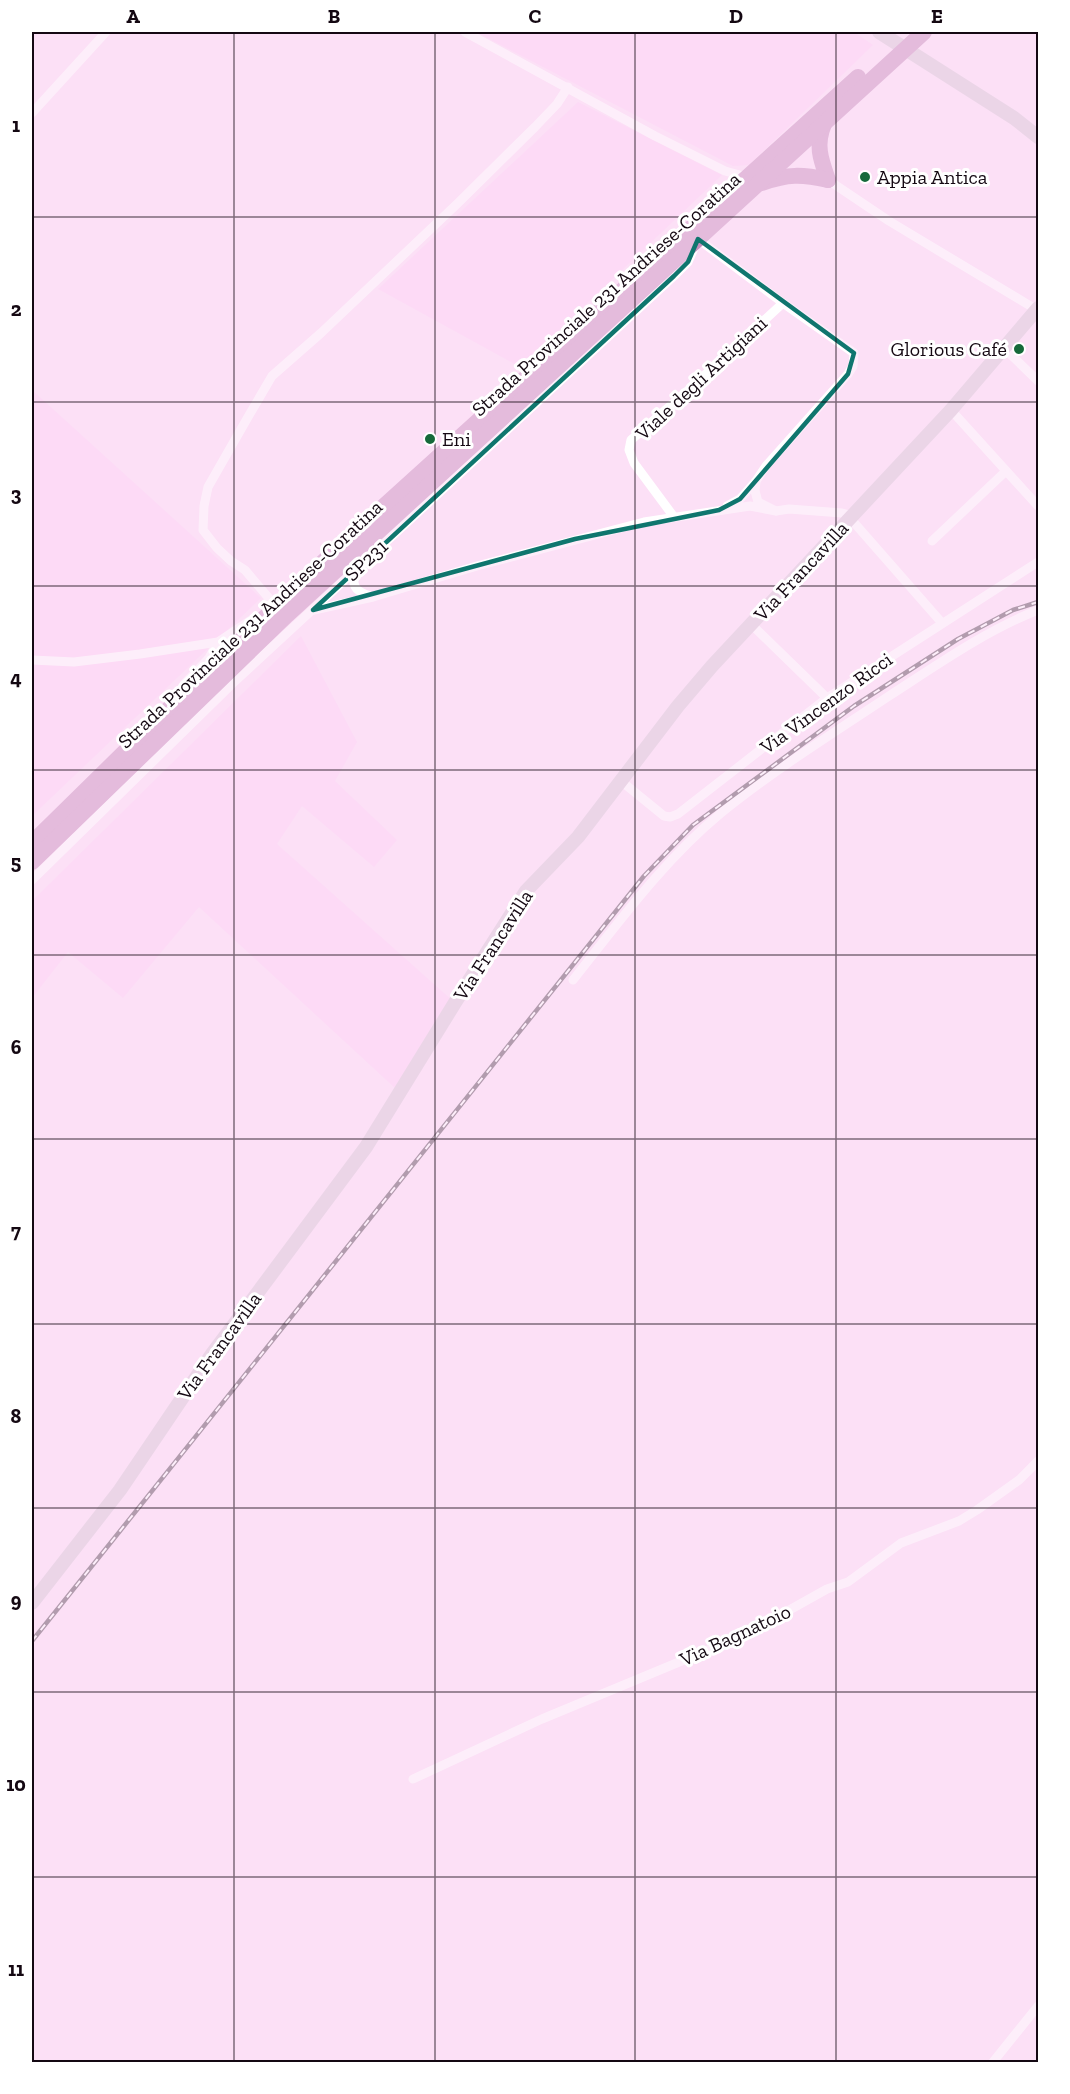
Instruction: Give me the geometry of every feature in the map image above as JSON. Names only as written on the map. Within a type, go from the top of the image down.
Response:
[{"type":"highway","name":"Strada Provinciale 231 Andriese-Coratina","points":[[32,843],[320,565],[914,34]]},
{"type":"highway","name":"Strada Provinciale 231 Andriese-Coratina","points":[[32,862],[287,615],[698,238],[751,181],[826,121],[893,53]]},
{"type":"highway","points":[[751,181],[790,175],[804,175],[828,180],[819,148],[819,136],[826,121]]},
{"type":"street","points":[[32,113],[106,32]]},
{"type":"street","points":[[465,32],[655,136],[725,171],[751,181]]},
{"type":"street","points":[[879,32],[1014,118],[1038,137]]},
{"type":"street","points":[[273,603],[245,570],[231,561],[203,530],[208,487],[248,417],[272,376],[321,333],[457,204],[535,127],[568,87]]},
{"type":"street","points":[[828,180],[889,220],[1038,309]]},
{"type":"street","points":[[698,238],[783,303],[854,353],[853,366],[848,374],[781,446],[740,500],[719,510]]},
{"type":"street","name":"SP231","points":[[32,880],[232,684],[674,276],[688,262],[698,238]]},
{"type":"street","name":"Viale degli Artigiani","points":[[674,517],[634,464],[629,450],[631,440],[783,303]]},
{"type":"street","name":"Via Francavilla","points":[[32,1603],[120,1490],[212,1354],[366,1147],[526,891],[578,837],[678,706],[751,624],[951,410],[1038,309]]},
{"type":"street","points":[[1004,348],[1038,381]]},
{"type":"street","points":[[951,410],[1038,506]]},
{"type":"street","points":[[932,541],[1006,471]]},
{"type":"street","points":[[756,481],[755,491],[758,502],[776,511]]},
{"type":"street","points":[[313,610],[372,597],[644,522],[750,506],[776,511],[789,509],[842,513],[852,517],[942,623]]},
{"type":"street","name":"Via Vincenzo Ricci","points":[[621,781],[664,816],[670,817],[678,814],[827,698],[1038,562]]},
{"type":"street","points":[[32,660],[74,662],[218,642],[242,627],[320,565]]},
{"type":"street","points":[[356,568],[352,579],[355,586],[360,593],[372,597]]},
{"type":"street","points":[[573,980],[667,867],[721,814],[789,762],[942,662],[985,635],[1038,610]]},
{"type":"street","points":[[751,624],[827,698]]},
{"type":"street","points":[[32,833],[183,686],[209,658],[218,642]]},
{"type":"street","name":"Via Bagnatoio","points":[[413,1779],[542,1719],[720,1645],[768,1622],[827,1589],[848,1582],[901,1543],[958,1521],[977,1510],[1018,1480],[1038,1461]]},
{"type":"street","points":[[993,2062],[1038,2006]]},
{"type":"highlighted area","points":[[698,239],[854,353],[848,374],[740,499],[719,510],[575,539],[313,610],[674,276],[688,262]]},
{"type":"shaded area","points":[[476,32],[854,32],[873,45],[749,165],[733,166]]},
{"type":"shaded area","points":[[578,102],[722,175],[520,367],[378,289]]},
{"type":"shaded area","points":[[32,390],[261,598],[32,816]]},
{"type":"shaded area","points":[[301,636],[357,742],[335,781],[397,840],[374,867],[302,806],[277,844],[454,1002],[396,1089],[199,907],[123,998],[68,952],[32,998],[32,901]]},
{"type":"railway","points":[[32,1641],[644,876],[693,825],[854,706],[958,639],[1013,610],[1038,602]]},
{"type":"place","name":"Appia Antica","points":[[865,177]]},
{"type":"place","name":"Glorious Café","points":[[1019,349]]},
{"type":"place","name":"Eni","points":[[430,439]]}]
